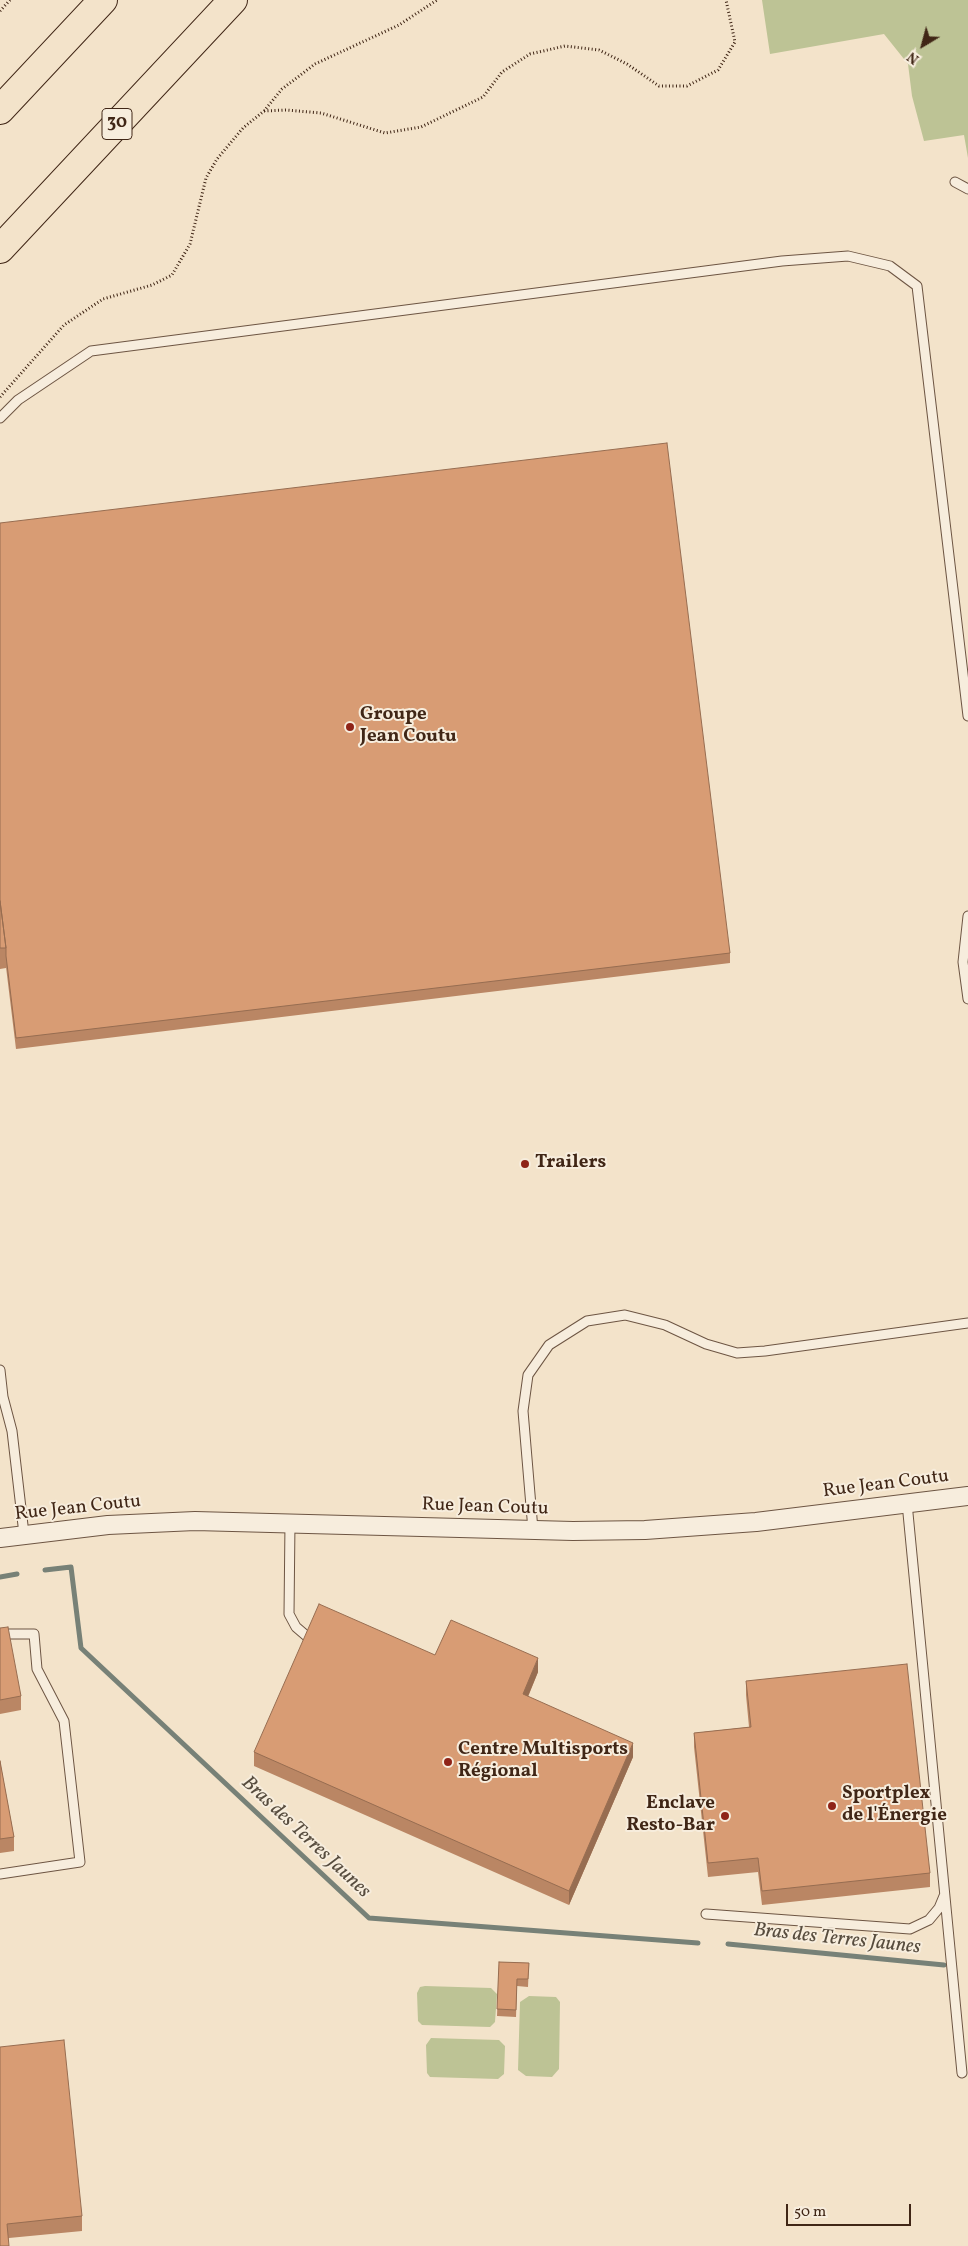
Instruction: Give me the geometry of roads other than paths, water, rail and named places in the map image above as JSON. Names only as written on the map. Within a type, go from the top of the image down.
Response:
[{"type":"highway","points":[[0,110],[103,0]]},
{"type":"highway","name":"30","points":[[0,249],[233,0]]},
{"type":"street","name":"Rue Jean Coutu","points":[[0,1538],[139,1523],[195,1521],[596,1532],[689,1528],[968,1496]]},
{"type":"lane","points":[[955,182],[968,189]]},
{"type":"lane","points":[[0,418],[18,400],[91,351],[782,261],[848,256],[890,266],[917,286],[968,716]]},
{"type":"lane","points":[[968,916],[964,962],[968,999]]},
{"type":"lane","points":[[533,1530],[523,1411],[528,1375],[549,1345],[587,1321],[625,1315],[665,1325],[706,1344],[737,1353],[765,1351],[968,1323]]},
{"type":"lane","points":[[0,1370],[12,1431],[24,1534]]},
{"type":"lane","points":[[907,1503],[962,2073]]},
{"type":"lane","points":[[290,1523],[289,1614],[296,1628],[310,1639]]},
{"type":"lane","points":[[0,1634],[34,1634],[37,1669],[64,1721],[80,1862],[0,1874]]},
{"type":"lane","points":[[706,1914],[910,1929],[929,1920],[939,1908],[946,1894]]},
{"type":"waterway","name":"Bras des Terres Jaunes","points":[[45,1570],[71,1567],[81,1648],[369,1918],[698,1943]]},
{"type":"waterway","name":"Bras des Terres Jaunes","points":[[0,1577],[17,1574]]},
{"type":"waterway","name":"Bras des Terres Jaunes","points":[[728,1944],[944,1965]]},
{"type":"place","name":"Groupe Jean Coutu","points":[[350,727]]},
{"type":"place","name":"Trailers","points":[[525,1164]]},
{"type":"place","name":"Centre Multisports Régional","points":[[448,1762]]},
{"type":"place","name":"Sportplex de l'Énergie","points":[[832,1806]]},
{"type":"place","name":"Enclave Resto-Bar","points":[[725,1816]]}]
